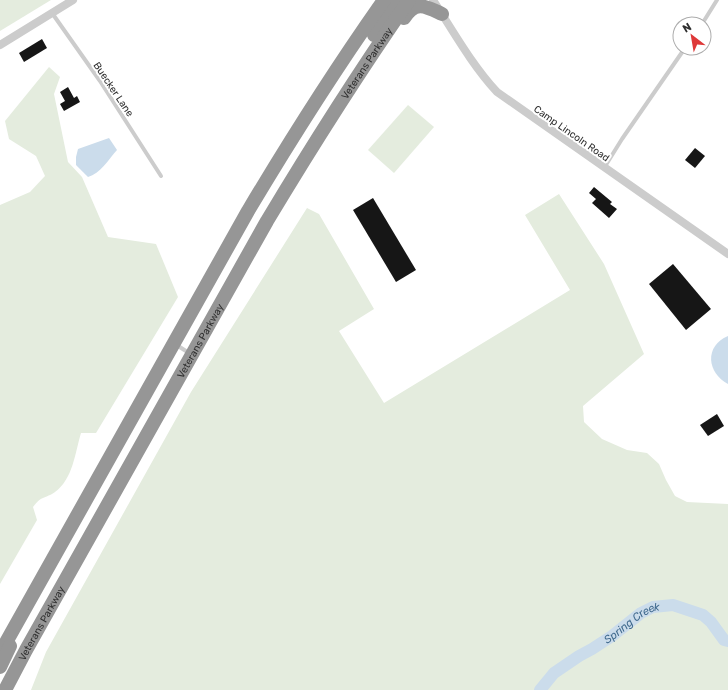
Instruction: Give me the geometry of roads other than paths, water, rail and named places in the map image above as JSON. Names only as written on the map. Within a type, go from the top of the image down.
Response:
[{"type":"highway","name":"Veterans Parkway","points":[[0,651],[173,343],[282,153],[355,41],[384,0]]},
{"type":"highway","points":[[329,120],[332,106],[396,0]]},
{"type":"highway","name":"Veterans Parkway","points":[[5,690],[37,629],[266,221],[329,120],[409,0]]},
{"type":"highway","points":[[345,96],[356,88],[409,10],[422,5],[442,14]]},
{"type":"highway","points":[[0,667],[26,605]]},
{"type":"street","points":[[0,46],[73,0]]},
{"type":"street","name":"Camp Lincoln Road","points":[[433,0],[486,81],[497,92],[728,254]]},
{"type":"lane","points":[[707,16],[718,0]]},
{"type":"lane","name":"Buecker Lane","points":[[52,13],[100,81],[161,176]]},
{"type":"lane","points":[[604,168],[622,139],[679,56]]},
{"type":"lane","points":[[173,343],[191,354]]},
{"type":"water","points":[[109,138],[117,150],[100,170],[88,177],[76,165],[78,149]]},
{"type":"water","points":[[728,336],[728,384],[716,373],[712,367],[711,360],[715,346],[720,340]]},
{"type":"waterway","name":"Spring Creek","points":[[540,690],[554,673],[612,636],[641,613],[653,607],[673,605],[703,615],[711,622],[724,640],[728,641]]}]
